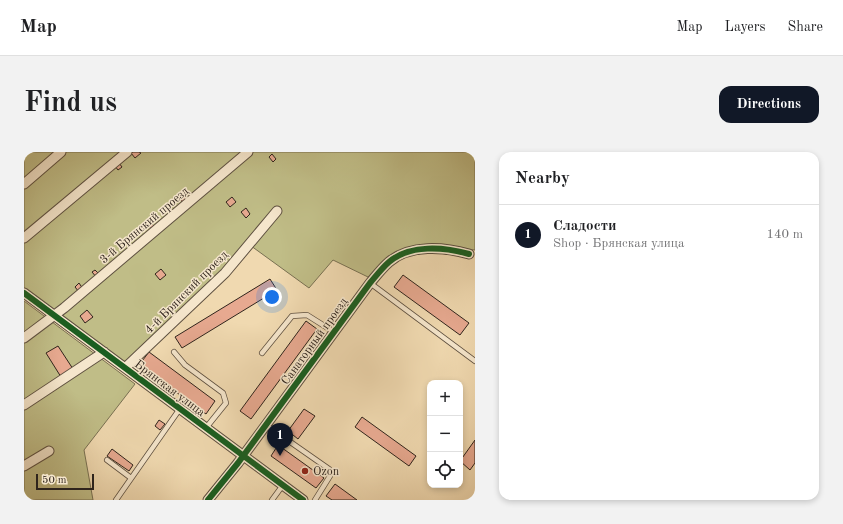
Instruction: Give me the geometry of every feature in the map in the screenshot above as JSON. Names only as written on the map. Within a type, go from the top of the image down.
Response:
[{"type":"street","points":[[24,184],[61,152]]},
{"type":"street","points":[[24,238],[127,152]]},
{"type":"street","name":"3-й Брянский проезд","points":[[24,338],[54,315],[248,152]]},
{"type":"street","name":"4-й Брянский проезд","points":[[125,368],[225,273],[277,211]]},
{"type":"street","name":"Санаторный проезд","points":[[208,500],[243,456],[370,283],[389,262],[402,254],[429,249],[469,254]]},
{"type":"street","name":"Брянская улица","points":[[25,294],[205,429],[303,500]]},
{"type":"street","points":[[24,405],[104,352]]},
{"type":"street","points":[[24,466],[49,451]]},
{"type":"lane","points":[[370,283],[475,361]]},
{"type":"lane","points":[[262,353],[292,316],[307,315],[334,332]]},
{"type":"lane","points":[[174,352],[185,365],[223,393],[225,397],[226,403],[205,429]]},
{"type":"lane","points":[[116,500],[180,410]]},
{"type":"lane","points":[[266,425],[329,469],[331,472],[315,500]]},
{"type":"lane","points":[[107,460],[131,478]]},
{"type":"lane","points":[[272,500],[283,485]]},
{"type":"shaded area","points":[[24,152],[475,152],[475,250],[429,245],[406,248],[382,263],[368,277],[333,260],[309,288],[247,243],[221,272],[126,364],[24,289]]},
{"type":"shaded area","points":[[24,301],[135,384],[84,450],[93,500],[24,500]]},
{"type":"building","points":[[131,153],[141,153],[135,158]]},
{"type":"building","points":[[272,154],[276,159],[273,162],[269,157]]},
{"type":"building","points":[[119,163],[122,167],[118,170],[115,166]]},
{"type":"building","points":[[183,193],[188,199],[183,203],[178,197]]},
{"type":"building","points":[[232,197],[236,202],[230,207],[226,202]]},
{"type":"building","points":[[246,208],[250,214],[246,218],[241,212]]},
{"type":"building","points":[[151,223],[155,227],[152,230],[148,225]]},
{"type":"building","points":[[161,269],[166,275],[160,280],[155,274]]},
{"type":"building","points":[[95,270],[100,275],[97,278],[92,272]]},
{"type":"building","points":[[403,275],[469,323],[460,335],[394,287]]},
{"type":"building","points":[[270,279],[277,290],[182,348],[175,337]]},
{"type":"building","points":[[79,283],[83,289],[79,292],[75,287]]},
{"type":"building","points":[[181,295],[184,299],[180,303],[177,299]]},
{"type":"building","points":[[87,310],[93,317],[85,323],[80,316]]},
{"type":"building","points":[[306,321],[317,329],[251,419],[240,411]]},
{"type":"building","points":[[58,346],[73,369],[61,377],[46,353]]},
{"type":"building","points":[[149,352],[215,401],[206,414],[139,365]]},
{"type":"building","points":[[304,409],[315,416],[298,439],[288,431]]},
{"type":"building","points":[[362,417],[416,456],[409,466],[355,427]]},
{"type":"building","points":[[159,420],[165,424],[160,430],[155,426]]},
{"type":"building","points":[[475,440],[475,463],[470,470],[463,464],[463,457]]},
{"type":"building","points":[[278,445],[324,478],[316,488],[271,456]]},
{"type":"building","points":[[112,449],[133,465],[129,471],[107,456]]},
{"type":"building","points":[[335,484],[357,500],[332,500],[326,496]]},
{"type":"cycle path","points":[[208,500],[238,463],[370,283],[386,264],[397,256],[417,250],[438,249],[469,254]]},
{"type":"cycle path","points":[[24,293],[303,500]]},
{"type":"place","name":"Сладости","points":[[280,456]]},
{"type":"place","name":"Ozon","points":[[305,471]]}]
